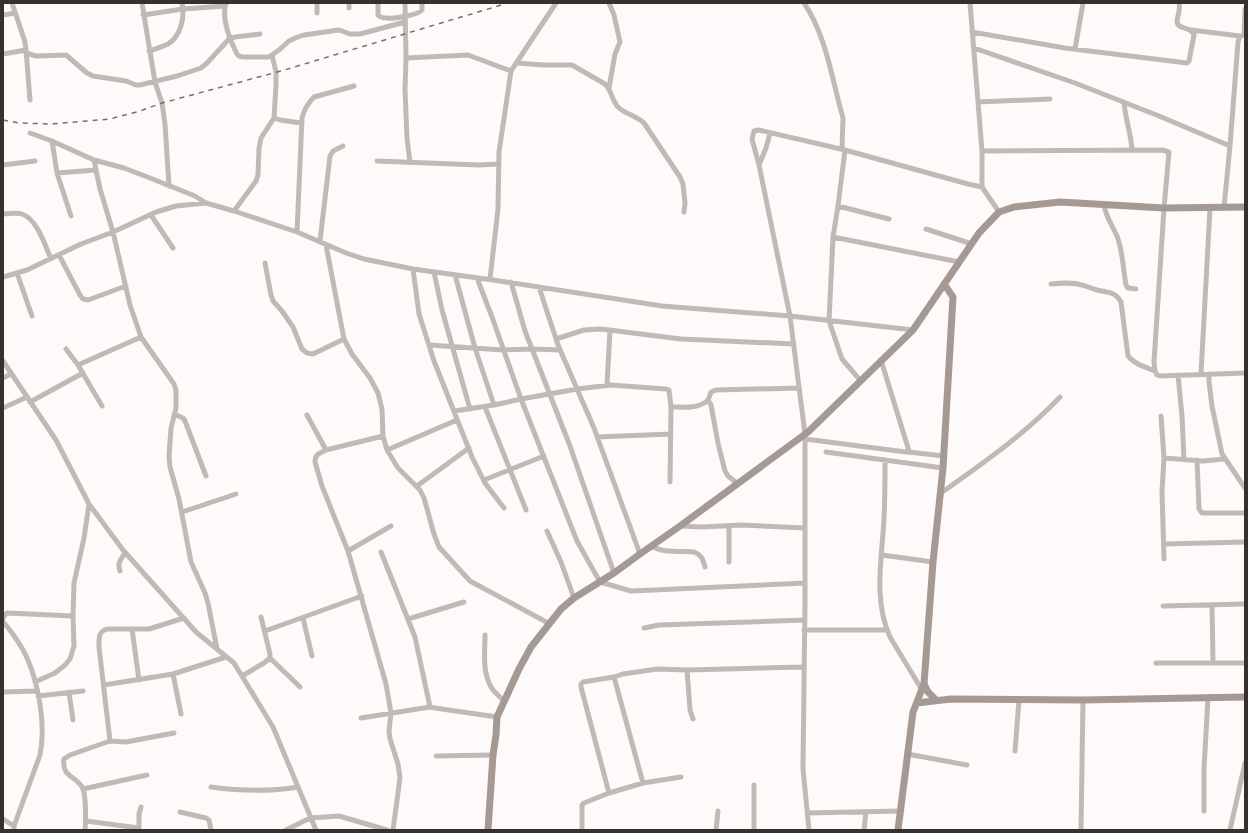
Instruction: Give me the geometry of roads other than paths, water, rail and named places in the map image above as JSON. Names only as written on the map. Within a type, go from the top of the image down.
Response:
[{"type":"street","points":[[12,3],[26,52],[30,100]]},
{"type":"street","points":[[142,3],[155,82],[162,103],[165,124],[169,186]]},
{"type":"street","points":[[317,3],[317,13]]},
{"type":"street","points":[[378,3],[378,15],[380,17],[387,19],[405,19]]},
{"type":"street","points":[[405,3],[406,132],[410,162]]},
{"type":"street","points":[[143,15],[183,6],[225,4],[224,11],[229,39],[239,56],[269,57],[294,38],[304,35],[339,30],[350,34],[360,34],[405,19],[420,12],[422,10],[422,3]]},
{"type":"street","points":[[490,279],[498,209],[499,152],[511,71],[556,3]]},
{"type":"street","points":[[609,3],[614,15],[620,42],[615,54],[609,88]]},
{"type":"street","points":[[804,3],[811,13],[820,33],[843,118],[843,149],[838,206],[833,237],[829,321],[842,359],[860,380]]},
{"type":"street","points":[[970,3],[982,151],[982,186],[999,212]]},
{"type":"street","points":[[1075,49],[1083,3]]},
{"type":"street","points":[[1179,3],[1180,11],[1177,22],[1182,27],[1191,30],[1243,36]]},
{"type":"street","points":[[149,51],[168,44],[173,40],[178,33],[182,20],[183,6]]},
{"type":"street","points":[[1224,207],[1238,42],[1243,36],[1245,9]]},
{"type":"street","points":[[3,15],[15,13]]},
{"type":"street","points":[[972,32],[1075,49],[1187,63],[1189,61],[1194,35],[1191,30]]},
{"type":"street","points":[[3,54],[26,52],[36,56],[66,55],[87,73],[93,76],[126,81],[136,85],[155,82],[201,68],[229,39],[260,34]]},
{"type":"street","points":[[974,48],[1075,83],[1230,146]]},
{"type":"street","points":[[234,211],[256,181],[258,175],[261,138],[274,118],[276,72],[272,55]]},
{"type":"street","points":[[406,58],[468,55],[511,71]]},
{"type":"street","points":[[516,63],[572,65],[598,79],[609,88],[617,106],[644,123],[680,178],[685,191],[686,203],[684,212]]},
{"type":"street","points":[[296,232],[301,123],[304,111],[314,97],[354,86]]},
{"type":"street","points":[[978,102],[1050,99]]},
{"type":"street","points":[[1124,102],[1125,117],[1130,132],[1132,150]]},
{"type":"street","points":[[274,118],[301,123]]},
{"type":"street","points":[[808,830],[803,769],[805,436],[790,316],[759,165],[752,139],[754,131],[759,130],[843,149],[968,184],[982,186]]},
{"type":"street","points":[[30,133],[94,160],[124,168],[195,196],[206,203],[296,232],[364,259],[413,269],[511,282],[662,306],[790,316],[913,330]]},
{"type":"street","points":[[759,165],[770,133]]},
{"type":"street","points":[[52,141],[57,173],[71,216]]},
{"type":"street","points":[[320,241],[330,156],[333,151],[343,146]]},
{"type":"street","points":[[982,151],[1162,150],[1169,152],[1164,208],[1155,371]]},
{"type":"street","points":[[94,160],[130,305],[141,337],[174,384],[176,390],[176,408],[171,428],[170,462],[182,512],[191,562],[205,593],[218,649]]},
{"type":"street","points":[[3,165],[35,161]]},
{"type":"street","points":[[377,161],[479,165],[498,164]]},
{"type":"street","points":[[57,173],[96,170]]},
{"type":"street","points":[[488,830],[497,717],[519,669],[531,648],[562,609],[574,598],[614,573],[805,436],[860,380],[913,330],[979,233],[999,212],[1014,207],[1060,202],[1164,208],[1245,207]]},
{"type":"street","points":[[3,277],[27,270],[81,244],[113,232],[156,212],[176,206],[206,203]]},
{"type":"street","points":[[1104,205],[1107,218],[1117,236],[1122,255],[1126,285],[1128,288],[1136,289]]},
{"type":"street","points":[[838,206],[889,219]]},
{"type":"street","points":[[1201,374],[1210,208]]},
{"type":"street","points":[[3,214],[22,214],[34,222],[51,258]]},
{"type":"street","points":[[151,214],[173,248]]},
{"type":"street","points":[[926,229],[972,244]]},
{"type":"street","points":[[833,237],[959,262]]},
{"type":"street","points":[[326,245],[344,339],[352,354],[370,378],[378,393],[382,409],[383,436],[387,450],[398,468],[420,490],[424,498],[439,547],[470,581],[550,624]]},
{"type":"street","points":[[59,254],[80,296],[84,299],[88,300],[126,286]]},
{"type":"street","points":[[265,263],[273,301],[293,327],[302,349],[307,353],[313,354],[344,339]]},
{"type":"street","points":[[413,269],[419,314],[434,361],[457,420],[484,480],[504,508]]},
{"type":"street","points":[[434,272],[442,310],[470,409]]},
{"type":"street","points":[[17,273],[32,316]]},
{"type":"street","points":[[455,275],[475,348],[494,405]]},
{"type":"street","points":[[477,278],[521,399],[577,541],[600,582],[631,591],[805,583]]},
{"type":"street","points":[[511,282],[525,331],[570,446],[614,573]]},
{"type":"street","points":[[1051,284],[1067,282],[1081,284],[1096,290],[1111,292],[1118,297],[1121,302],[1128,356],[1131,360],[1155,371],[1157,375],[1245,373]]},
{"type":"street","points":[[898,830],[913,712],[923,687],[933,562],[941,493],[952,298],[944,284]]},
{"type":"street","points":[[539,287],[560,350],[597,436],[640,554]]},
{"type":"street","points":[[556,339],[584,330],[610,330],[680,339],[794,344]]},
{"type":"street","points":[[607,385],[610,330]]},
{"type":"street","points":[[78,365],[141,337]]},
{"type":"street","points":[[429,345],[503,350],[560,350]]},
{"type":"street","points":[[66,349],[78,365],[102,406]]},
{"type":"street","points":[[881,360],[909,449],[908,452]]},
{"type":"street","points":[[3,361],[56,440],[89,504],[125,553],[196,632],[234,663],[273,728],[316,830]]},
{"type":"street","points":[[3,408],[29,400],[83,373]]},
{"type":"street","points":[[3,378],[12,374]]},
{"type":"street","points":[[1209,374],[1212,406],[1220,447],[1224,459],[1245,488]]},
{"type":"street","points":[[1178,375],[1184,460]]},
{"type":"street","points":[[454,411],[485,407],[521,399],[607,385],[666,389],[669,390],[670,393],[671,407],[670,482]]},
{"type":"street","points":[[671,407],[692,407],[703,403],[708,400],[711,392],[716,390],[799,388]]},
{"type":"street","points":[[941,493],[978,466],[1043,414],[1060,397]]},
{"type":"street","points":[[708,400],[725,471],[728,476],[738,484]]},
{"type":"street","points":[[485,407],[526,510]]},
{"type":"street","points":[[174,414],[183,418],[185,421],[206,476]]},
{"type":"street","points":[[307,415],[326,450]]},
{"type":"street","points":[[1161,416],[1164,458],[1162,491],[1164,559]]},
{"type":"street","points":[[387,450],[457,420]]},
{"type":"street","points":[[597,436],[671,434]]},
{"type":"street","points":[[383,436],[326,450],[318,454],[315,458],[315,462],[322,486],[348,551],[386,684],[391,713],[389,731],[390,739],[398,764],[400,778],[393,830]]},
{"type":"street","points":[[805,436],[906,452],[944,456]]},
{"type":"street","points":[[417,486],[469,448]]},
{"type":"street","points":[[826,452],[943,468]]},
{"type":"street","points":[[484,480],[510,468],[544,456]]},
{"type":"street","points":[[1164,458],[1184,460],[1224,459]]},
{"type":"street","points":[[885,460],[884,518],[879,592],[881,608],[887,630],[895,647],[923,687],[936,700]]},
{"type":"street","points":[[1197,460],[1200,511],[1202,513],[1245,513]]},
{"type":"street","points":[[182,512],[236,494]]},
{"type":"street","points":[[36,682],[56,673],[65,665],[70,659],[74,646],[74,583],[84,538],[89,504]]},
{"type":"street","points":[[680,526],[741,525],[804,528]]},
{"type":"street","points":[[348,551],[391,526]]},
{"type":"street","points":[[729,526],[729,562]]},
{"type":"street","points":[[547,531],[561,562],[574,598]]},
{"type":"street","points":[[1164,544],[1245,542]]},
{"type":"street","points":[[652,546],[655,549],[694,552],[699,554],[702,558],[705,567]]},
{"type":"street","points":[[381,552],[415,637],[430,707]]},
{"type":"street","points":[[120,571],[118,564],[125,553]]},
{"type":"street","points":[[882,555],[933,562]]},
{"type":"street","points":[[265,631],[362,596]]},
{"type":"street","points":[[408,619],[464,602]]},
{"type":"street","points":[[1163,606],[1245,604]]},
{"type":"street","points":[[1212,605],[1213,662]]},
{"type":"street","points":[[3,819],[14,828],[42,748],[42,726],[36,682],[27,657],[3,620],[4,616],[7,613],[73,616]]},
{"type":"street","points":[[261,617],[270,658],[300,687]]},
{"type":"street","points":[[110,741],[99,647],[100,634],[102,631],[107,629],[149,630],[184,618]]},
{"type":"street","points":[[303,618],[312,656]]},
{"type":"street","points":[[644,628],[659,625],[805,620]]},
{"type":"street","points":[[132,630],[139,680]]},
{"type":"street","points":[[804,630],[887,630]]},
{"type":"street","points":[[486,636],[485,666],[487,676],[491,688],[504,701]]},
{"type":"street","points":[[104,686],[174,674],[226,657]]},
{"type":"street","points":[[242,676],[270,658]]},
{"type":"street","points":[[1156,663],[1245,662]]},
{"type":"street","points":[[609,793],[581,687],[583,682],[657,669],[687,670],[804,667]]},
{"type":"street","points":[[687,670],[690,710],[693,719]]},
{"type":"street","points":[[174,674],[181,714]]},
{"type":"street","points":[[614,677],[643,783]]},
{"type":"street","points":[[3,692],[38,693],[83,691]]},
{"type":"street","points":[[69,692],[73,720]]},
{"type":"street","points":[[917,703],[951,699],[1083,700],[1245,697]]},
{"type":"street","points":[[1204,811],[1204,768],[1208,698]]},
{"type":"street","points":[[1015,751],[1019,700]]},
{"type":"street","points":[[1081,830],[1083,700]]},
{"type":"street","points":[[361,718],[430,707],[497,717]]},
{"type":"street","points":[[85,830],[86,821],[83,790],[80,784],[69,776],[65,770],[63,765],[64,759],[70,755],[110,741],[126,742],[174,733]]},
{"type":"street","points":[[907,754],[967,765]]},
{"type":"street","points":[[436,756],[494,756]]},
{"type":"street","points":[[1230,830],[1245,763]]},
{"type":"street","points":[[83,790],[147,775]]},
{"type":"street","points":[[582,830],[582,805],[584,803],[609,793],[643,783],[680,777]]},
{"type":"street","points":[[754,785],[754,830]]},
{"type":"street","points":[[211,787],[237,791],[279,791],[298,788]]},
{"type":"street","points":[[86,821],[139,829],[139,814],[141,807]]},
{"type":"street","points":[[716,830],[718,811]]},
{"type":"street","points":[[807,813],[901,811]]},
{"type":"street","points":[[180,812],[206,818],[209,820],[211,830]]},
{"type":"street","points":[[864,830],[866,812]]},
{"type":"street","points":[[286,830],[311,818],[339,816],[387,830]]},
{"type":"railway","points":[[3,120],[19,123],[51,124],[110,119],[162,103],[281,71],[508,3]]}]
